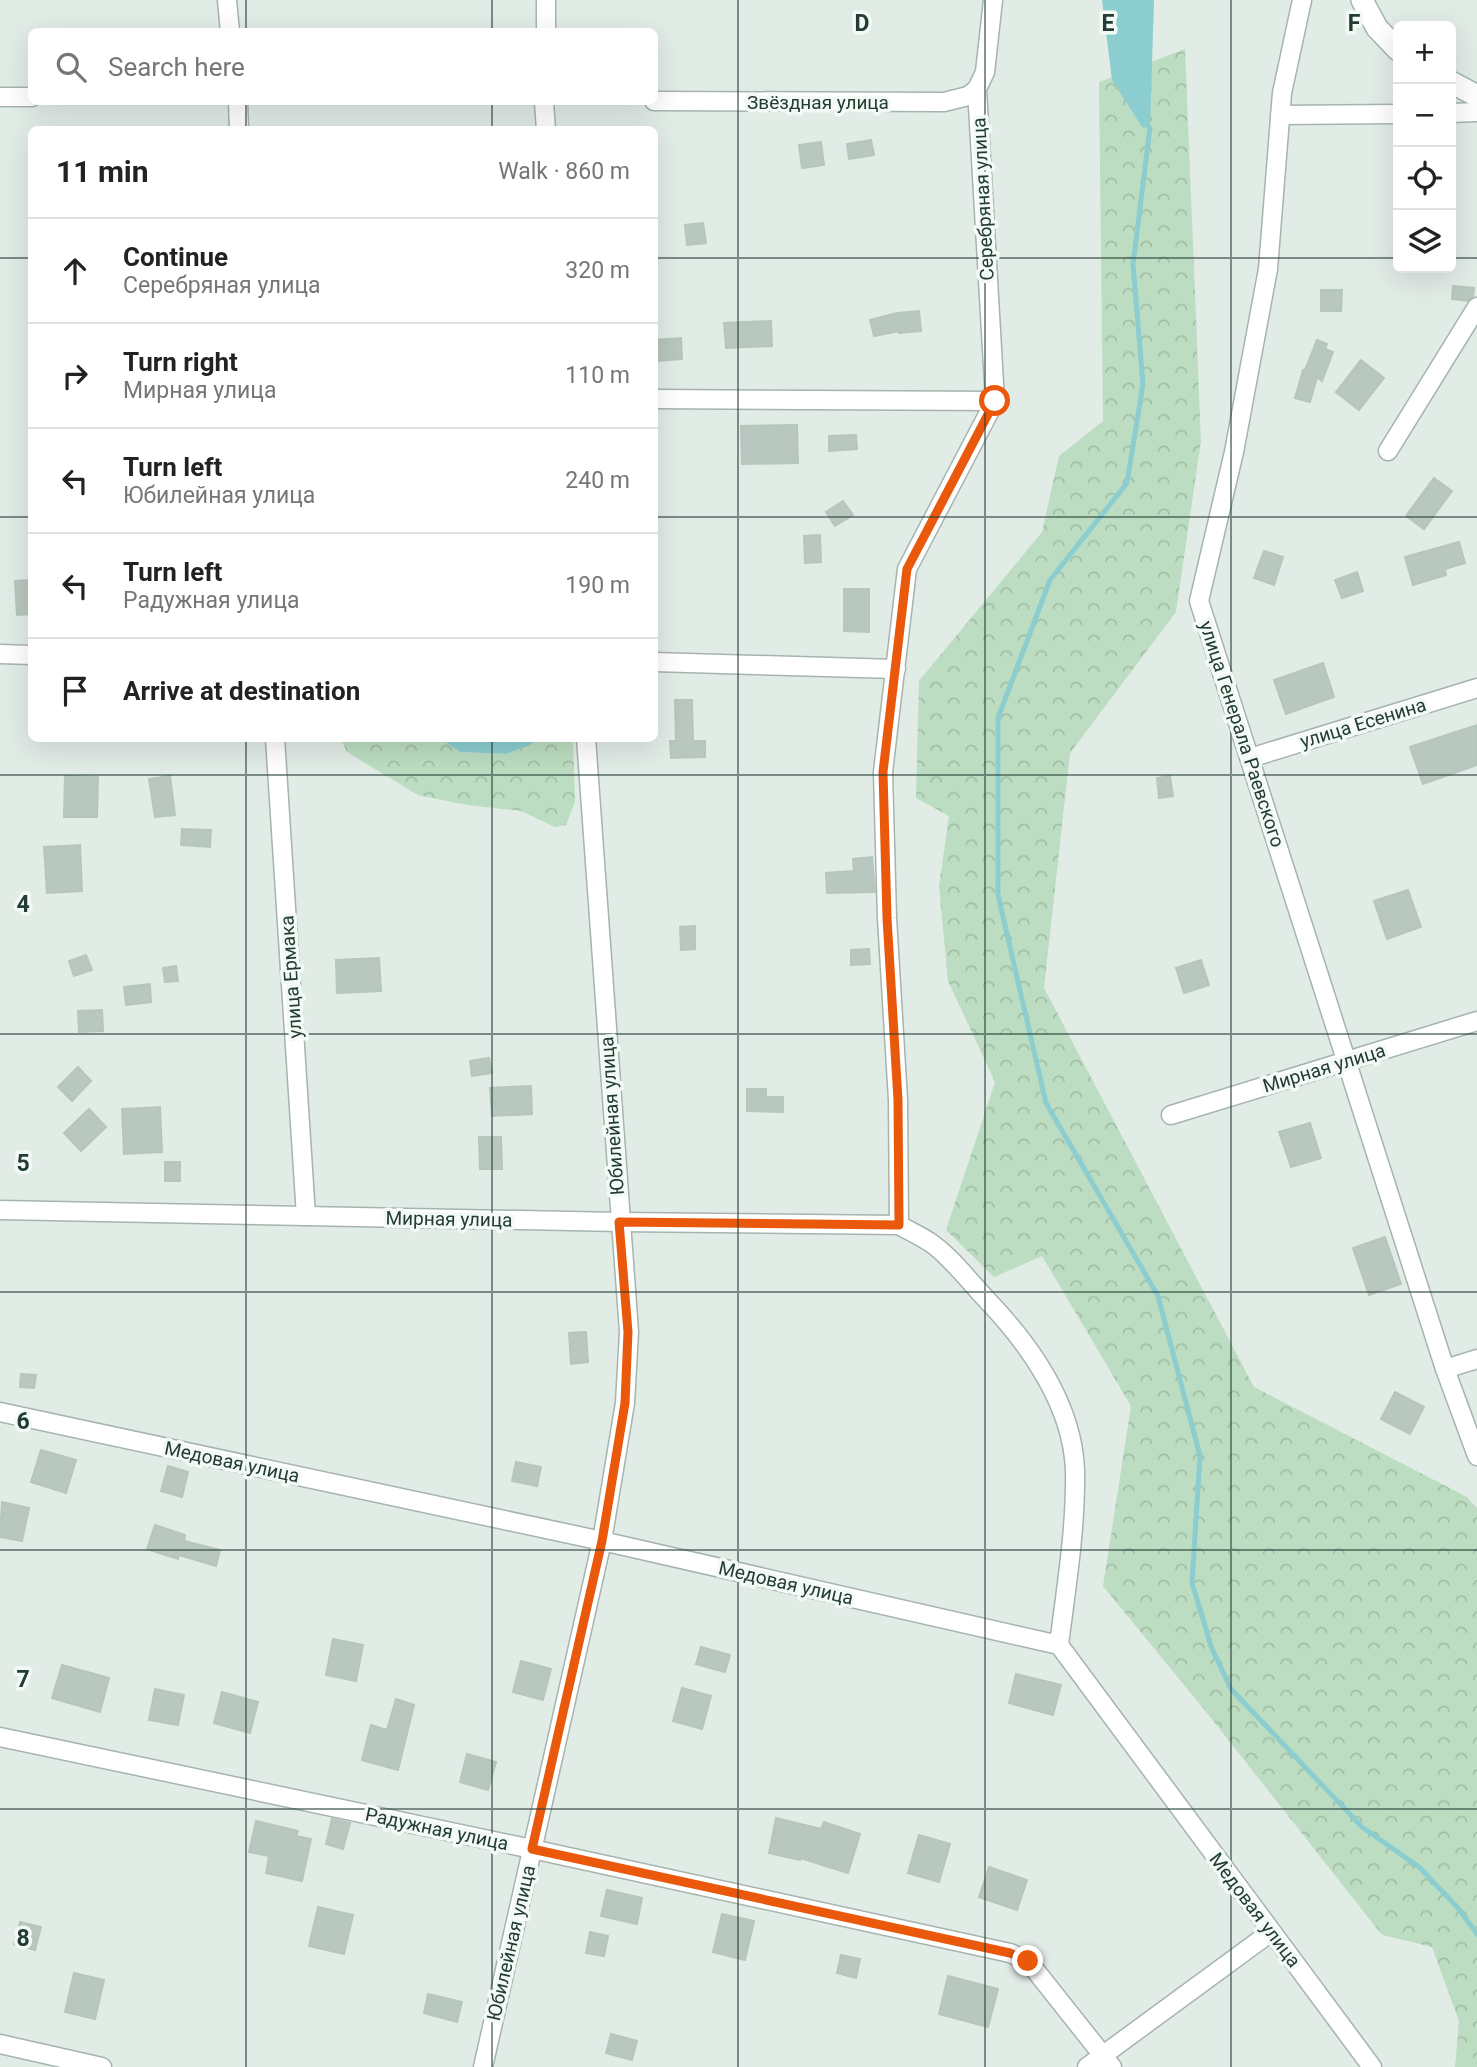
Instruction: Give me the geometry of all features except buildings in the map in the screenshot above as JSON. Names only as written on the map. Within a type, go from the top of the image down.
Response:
[{"type":"street","points":[[227,0],[230,28]]},
{"type":"street","points":[[546,0],[546,28]]},
{"type":"street","name":"Серебряная улица","points":[[993,0],[985,72],[977,89],[995,401]]},
{"type":"street","name":"улица Генерала Раевского","points":[[1302,0],[1282,93],[1268,269],[1234,452],[1199,601],[1445,1369],[1477,1456]]},
{"type":"street","points":[[1362,0],[1377,28],[1393,45]]},
{"type":"street","points":[[1455,84],[1477,96]]},
{"type":"street","name":"Звёздная улица","points":[[658,101],[944,103],[968,96],[977,89]]},
{"type":"street","points":[[0,97],[28,97]]},
{"type":"street","points":[[237,105],[239,126]]},
{"type":"street","points":[[544,105],[546,126]]},
{"type":"street","points":[[1456,113],[1477,112]]},
{"type":"street","points":[[1280,115],[1393,114]]},
{"type":"street","points":[[1388,450],[1477,307]]},
{"type":"street","points":[[658,399],[995,401],[907,569],[883,772],[887,918],[898,1100],[899,1225],[933,1244],[995,1309],[1026,1344],[1054,1393],[1069,1436],[1075,1469],[1071,1543],[1059,1646]]},
{"type":"street","points":[[0,654],[28,655]]},
{"type":"street","points":[[658,662],[896,669]]},
{"type":"street","name":"улица Есенина","points":[[1250,758],[1477,688]]},
{"type":"street","name":"улица Ермака","points":[[275,742],[306,1216]]},
{"type":"street","name":"Юбилейная улица","points":[[483,2067],[602,1541],[627,1378],[628,1332],[586,742]]},
{"type":"street","name":"Мирная улица","points":[[1171,1115],[1477,1021]]},
{"type":"street","name":"Мирная улица","points":[[0,1210],[899,1225]]},
{"type":"street","points":[[1445,1369],[1477,1359]]},
{"type":"street","name":"Медовая улица","points":[[0,1412],[602,1541],[1059,1646],[1372,2067]]},
{"type":"street","name":"Радужная улица","points":[[0,1737],[1010,1953],[1028,1961],[1107,2061]]},
{"type":"street","points":[[1087,2067],[1107,2061],[1271,1932]]},
{"type":"street","points":[[0,2044],[102,2067]]},
{"type":"green space","points":[[1185,49],[1201,441],[1176,612],[1070,753],[1044,988],[1254,1387],[1467,1497],[1477,1508],[1477,2067],[1455,2067],[1459,2021],[1432,1947],[1382,1935],[1103,1586],[1131,1406],[1042,1256],[994,1277],[946,1230],[995,1082],[948,981],[939,886],[949,816],[916,798],[919,681],[1042,532],[1059,456],[1103,421],[1099,82]]},
{"type":"green space","points":[[342,742],[445,742],[460,752],[506,754],[532,742],[573,742],[575,802],[566,825],[555,827],[521,811],[467,805],[418,795],[347,752]]},
{"type":"water","points":[[1102,0],[1154,0],[1150,128],[1142,127],[1112,80]]},
{"type":"water","points":[[445,742],[532,742],[506,754],[460,752]]},
{"type":"waterway","points":[[1150,128],[1133,264],[1143,384],[1127,483],[1050,580],[998,718],[998,895],[1046,1103],[1158,1296],[1200,1456],[1192,1583],[1212,1649],[1231,1689],[1362,1827],[1419,1867],[1458,1908],[1477,1934]]},
{"type":"route","points":[[995,401],[907,569],[883,772],[887,918],[898,1100],[899,1225],[619,1222],[628,1332],[625,1403],[602,1541],[532,1849],[1010,1953],[1028,1961]]}]
